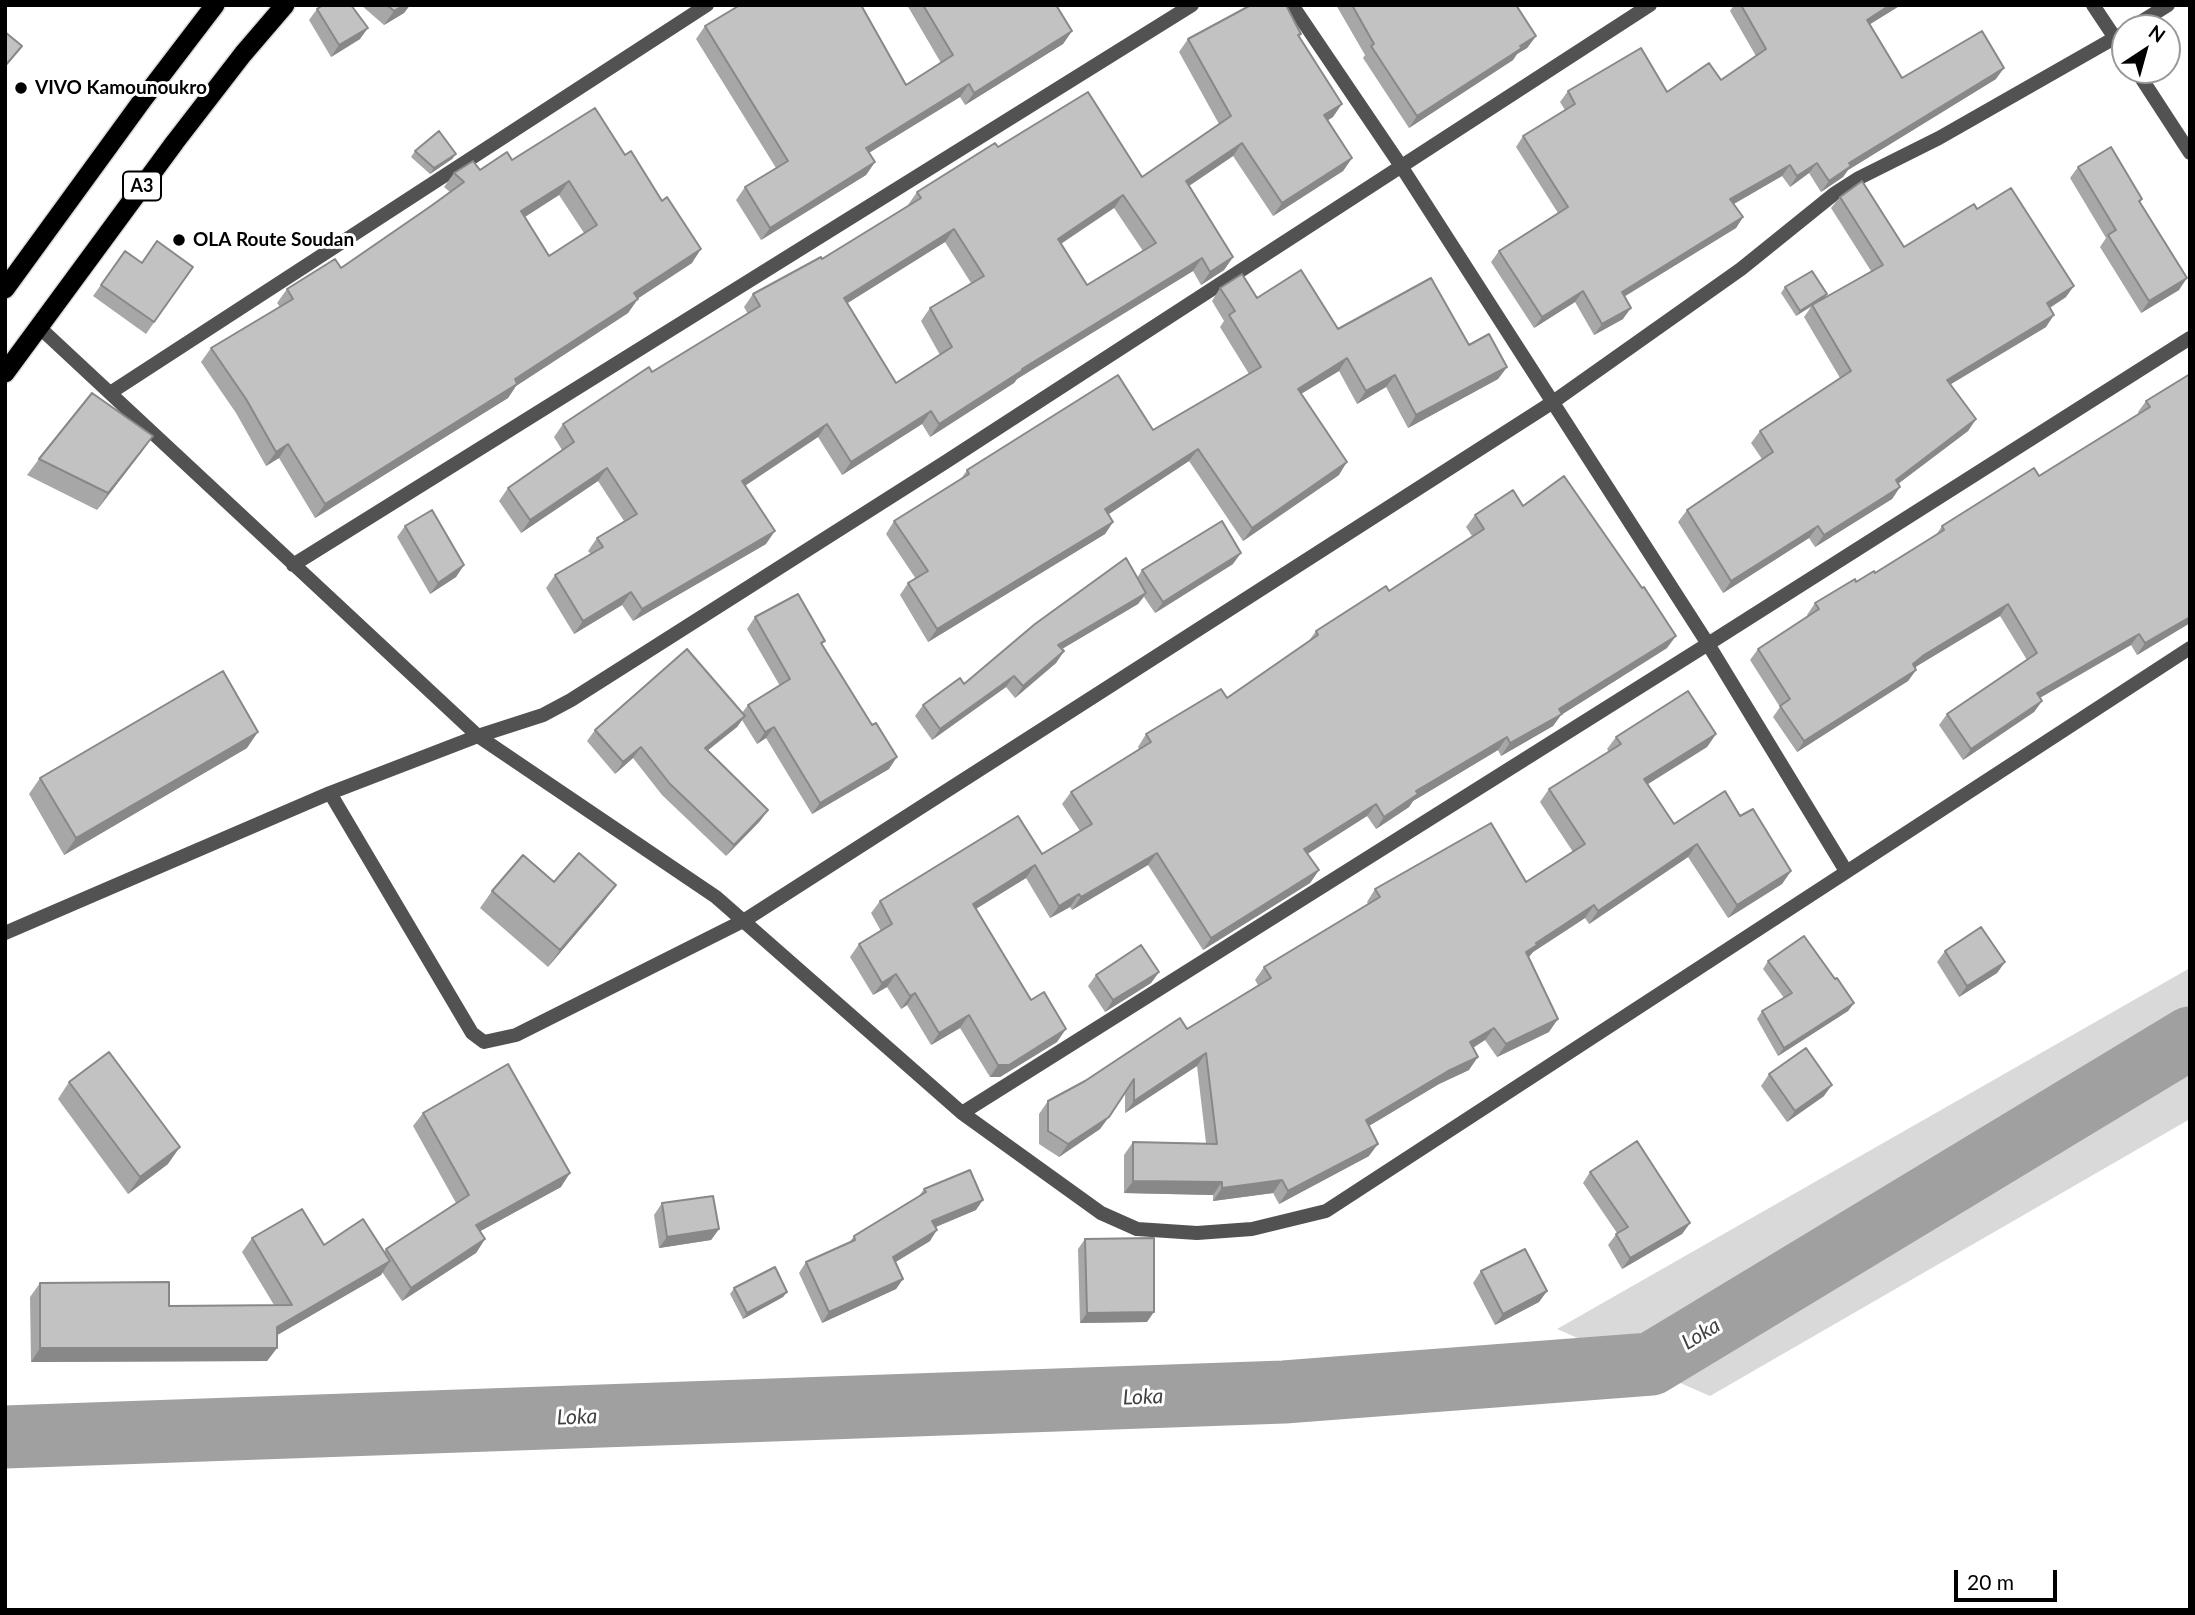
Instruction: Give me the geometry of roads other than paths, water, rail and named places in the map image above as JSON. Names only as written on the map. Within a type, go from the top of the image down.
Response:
[{"type":"highway","name":"A3","points":[[8,279],[215,5]]},
{"type":"highway","name":"A3","points":[[5,373],[175,142],[285,5]]},
{"type":"street","points":[[110,393],[707,5]]},
{"type":"street","points":[[293,565],[1192,5]]},
{"type":"street","points":[[1292,5],[1401,166],[1708,644],[1846,871]]},
{"type":"street","points":[[5,933],[330,793],[543,715],[571,700],[944,463],[1650,5]]},
{"type":"street","points":[[2093,5],[2111,25]]},
{"type":"street","points":[[330,793],[472,1033],[484,1042],[516,1035],[745,920],[1553,402],[1741,269],[1834,194],[2111,40]]},
{"type":"street","points":[[2145,84],[2190,153]]},
{"type":"street","points":[[39,327],[478,737],[685,875],[745,920],[962,1113],[1101,1213],[1137,1229],[1198,1233],[1252,1229],[1326,1211],[2190,648]]},
{"type":"street","points":[[962,1113],[2190,338]]},
{"type":"waterway","name":"Loka","points":[[5,1437],[1284,1392],[1651,1364],[2190,1038]]},
{"type":"place","name":"VIVO Kamounoukro","points":[[21,88]]},
{"type":"place","name":"OLA Route Soudan","points":[[179,240]]}]
